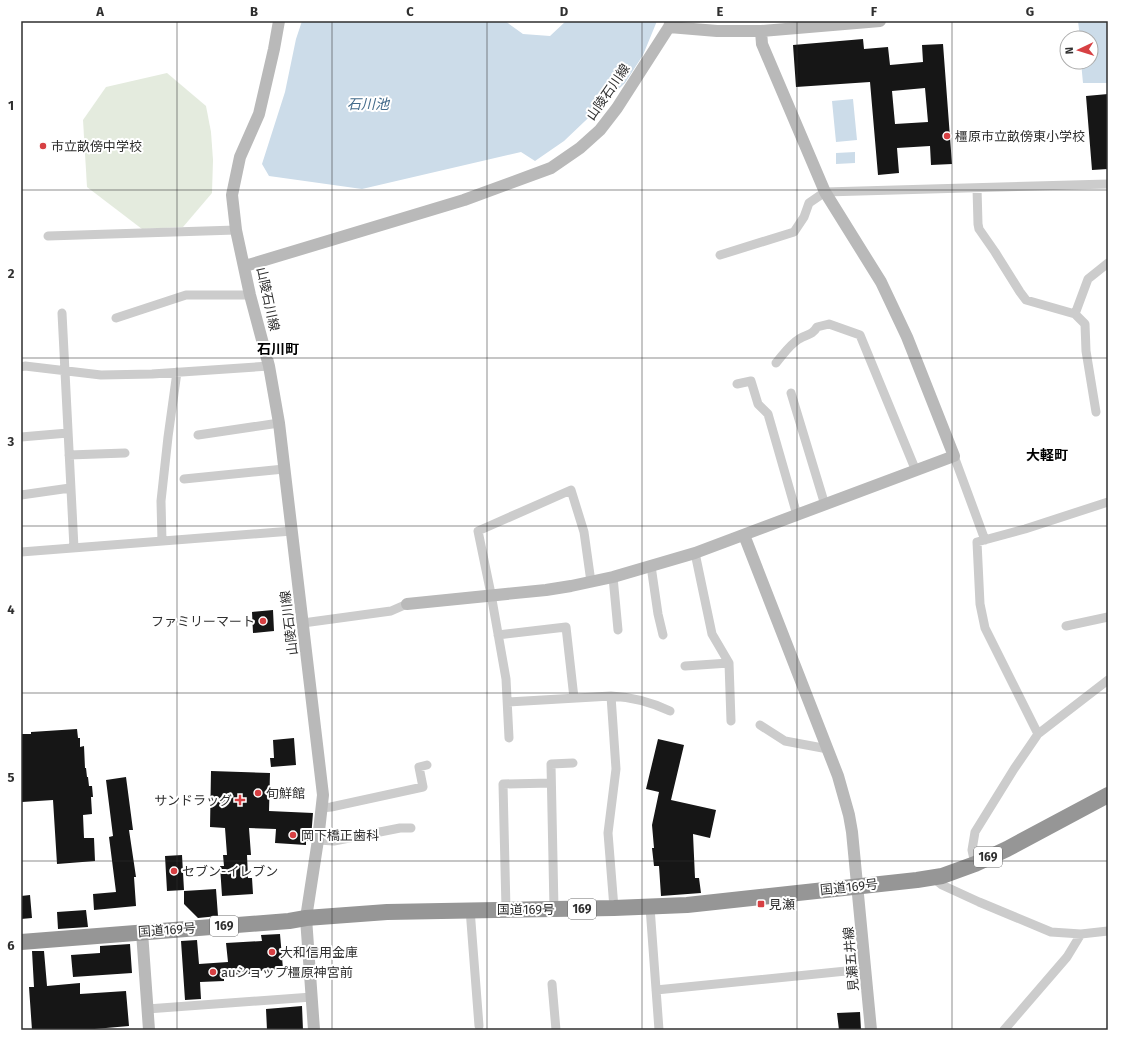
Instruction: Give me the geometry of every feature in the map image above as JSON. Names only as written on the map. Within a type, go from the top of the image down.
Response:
[{"type":"highway","name":"国道169号","points":[[21,942],[387,912],[470,909],[614,908],[687,905],[942,876],[975,864],[1007,849],[1108,795]]},
{"type":"street","points":[[245,266],[236,230],[232,195],[240,157],[258,114],[274,49],[279,21]]},
{"type":"street","points":[[670,24],[717,31],[761,31],[880,21]]},
{"type":"street","name":"山陵石川線","points":[[314,1030],[306,918],[318,840],[323,795],[279,423],[269,366],[250,295],[245,266],[464,200],[551,168],[580,148],[600,130],[618,108],[670,24]]},
{"type":"street","points":[[761,31],[762,44],[825,192],[884,288],[907,337],[985,540]]},
{"type":"street","points":[[720,255],[794,232],[804,218],[809,203],[825,192],[1108,184]]},
{"type":"street","points":[[977,188],[979,229],[1026,300],[1075,314],[1085,324],[1086,351],[1096,412]]},
{"type":"street","points":[[48,236],[236,230]]},
{"type":"street","points":[[1075,314],[1088,279],[1108,263]]},
{"type":"street","points":[[116,318],[186,295],[250,295]]},
{"type":"street","points":[[62,313],[74,548]]},
{"type":"street","points":[[776,363],[788,348],[799,339],[814,332],[817,327],[829,324],[860,334],[916,471]]},
{"type":"street","points":[[21,367],[66,370],[101,375],[152,374],[269,366]]},
{"type":"street","points":[[162,541],[161,501],[177,372]]},
{"type":"street","points":[[738,384],[751,380],[758,404],[768,414],[797,515]]},
{"type":"street","points":[[791,393],[825,505]]},
{"type":"street","points":[[198,435],[279,423]]},
{"type":"street","points":[[21,437],[68,433]]},
{"type":"street","points":[[69,454],[125,453]]},
{"type":"street","points":[[303,622],[390,611],[407,604],[491,594],[546,590],[613,577],[695,553],[954,456]]},
{"type":"street","points":[[184,480],[284,469]]},
{"type":"street","points":[[21,495],[70,488]]},
{"type":"street","points":[[509,738],[506,679],[478,531],[571,490],[584,532],[590,582]]},
{"type":"street","points":[[1038,734],[985,628],[980,604],[977,542],[1025,529],[1108,502]]},
{"type":"street","points":[[21,552],[292,531]]},
{"type":"street","name":"見瀬五井線","points":[[744,535],[828,749],[838,776],[849,815],[858,886],[871,1030]]},
{"type":"street","points":[[695,553],[712,634],[729,663],[731,721]]},
{"type":"street","points":[[652,566],[658,614],[663,635]]},
{"type":"street","points":[[613,577],[618,630]]},
{"type":"street","points":[[1066,626],[1108,617]]},
{"type":"street","points":[[498,635],[566,627],[574,698]]},
{"type":"street","points":[[685,666],[729,663]]},
{"type":"street","points":[[975,864],[972,850],[975,832],[1014,769],[1038,734],[1108,680]]},
{"type":"street","points":[[508,702],[611,696],[634,698],[654,703],[670,711]]},
{"type":"street","points":[[611,696],[616,769],[608,833],[614,908]]},
{"type":"street","points":[[760,725],[785,741],[828,749]]},
{"type":"street","points":[[554,909],[551,764],[572,763]]},
{"type":"street","points":[[321,808],[423,787],[419,767],[427,765]]},
{"type":"street","points":[[506,909],[503,784],[551,783]]},
{"type":"street","points":[[318,840],[334,841],[400,828],[411,828]]},
{"type":"street","points":[[932,877],[942,885],[1051,932],[1081,934],[1108,931]]},
{"type":"street","points":[[650,907],[659,1030]]},
{"type":"street","points":[[470,909],[479,1026]]},
{"type":"street","points":[[142,932],[149,1030]]},
{"type":"street","points":[[1004,1030],[1067,956],[1081,934]]},
{"type":"street","points":[[656,990],[866,969]]},
{"type":"street","points":[[552,984],[556,1030]]},
{"type":"street","points":[[147,1009],[312,997]]},
{"type":"shaded area","points":[[167,73],[206,106],[211,132],[213,160],[212,193],[183,227],[142,229],[87,187],[83,120],[106,87]]},
{"type":"water","name":"石川池","points":[[302,21],[505,21],[523,34],[550,36],[566,21],[657,21],[643,55],[625,83],[564,141],[535,161],[521,152],[362,189],[269,176],[262,164],[285,92],[296,39]]},
{"type":"water","points":[[1078,21],[1108,21],[1108,83],[1083,83],[1082,70],[1099,70],[1099,30],[1079,30]]},
{"type":"water","points":[[853,99],[857,140],[836,142],[832,101]]},
{"type":"water","points":[[855,152],[855,163],[836,164],[836,153]]},
{"type":"building","points":[[863,39],[864,49],[888,47],[890,65],[923,62],[922,45],[943,44],[952,164],[931,165],[930,146],[897,148],[899,173],[878,175],[870,82],[796,87],[793,45]],"holes":[[[925,88],[928,122],[895,124],[892,91]]]},
{"type":"building","points":[[1108,94],[1108,169],[1092,170],[1086,96]]},
{"type":"building","name":"ファミリーマート","points":[[273,610],[274,631],[253,633],[252,612]]},
{"type":"building","points":[[77,729],[78,738],[80,738],[80,747],[84,746],[85,768],[89,786],[92,786],[93,797],[91,797],[92,814],[83,815],[84,838],[94,838],[95,861],[57,864],[53,800],[22,802],[21,734]]},
{"type":"building","points":[[294,738],[296,765],[271,767],[270,758],[274,758],[273,740]]},
{"type":"building","points":[[658,739],[684,745],[671,800],[716,810],[710,838],[693,834],[695,878],[699,878],[701,893],[661,896],[659,866],[654,866],[652,848],[654,848],[652,825],[659,792],[646,789]]},
{"type":"building","points":[[211,771],[270,773],[269,811],[313,813],[311,838],[306,841],[306,845],[275,843],[276,829],[249,828],[251,855],[247,855],[248,878],[252,878],[253,894],[222,896],[220,866],[224,866],[223,855],[227,855],[225,828],[210,827]]},
{"type":"building","points":[[126,777],[133,830],[129,830],[136,877],[134,877],[136,906],[94,910],[93,894],[116,892],[109,837],[113,836],[106,780]]},
{"type":"building","points":[[182,855],[184,890],[167,891],[165,856]]},
{"type":"building","points":[[216,889],[218,916],[198,918],[184,904],[184,891]]},
{"type":"building","points":[[30,895],[32,918],[21,919],[21,896]]},
{"type":"building","points":[[86,910],[88,927],[58,929],[57,912]]},
{"type":"building","points":[[280,934],[283,969],[224,976],[224,981],[200,982],[201,999],[185,1000],[181,941],[197,940],[199,964],[228,962],[226,943],[262,941],[261,935]]},
{"type":"building","points":[[130,944],[132,973],[73,977],[71,955],[100,953],[100,946]]},
{"type":"building","points":[[32,951],[44,951],[47,986],[80,983],[80,994],[126,991],[129,1026],[83,1030],[32,1030],[29,987],[34,987]]},
{"type":"building","points":[[302,1006],[303,1030],[267,1030],[266,1009]]},
{"type":"building","points":[[860,1012],[861,1030],[839,1030],[837,1013]]},
{"type":"place","name":"橿原市立畝傍東小学校","points":[[947,136]]},
{"type":"place","name":"市立畝傍中学校","points":[[43,146]]},
{"type":"place","name":"ファミリーマート","points":[[263,621]]},
{"type":"place","name":"旬鮮館","points":[[258,793]]},
{"type":"place","name":"サンドラッグ","points":[[240,800]]},
{"type":"place","name":"岡下橋正歯科","points":[[293,835]]},
{"type":"place","name":"セブン-イレブン","points":[[174,871]]},
{"type":"place","name":"見瀬","points":[[761,904]]},
{"type":"place","name":"大和信用金庫","points":[[272,952]]},
{"type":"place","name":"auショップ橿原神宮前","points":[[213,972]]},
{"type":"district","name":"石川町","points":[[278,349]]},
{"type":"district","name":"大軽町","points":[[1047,455]]}]
